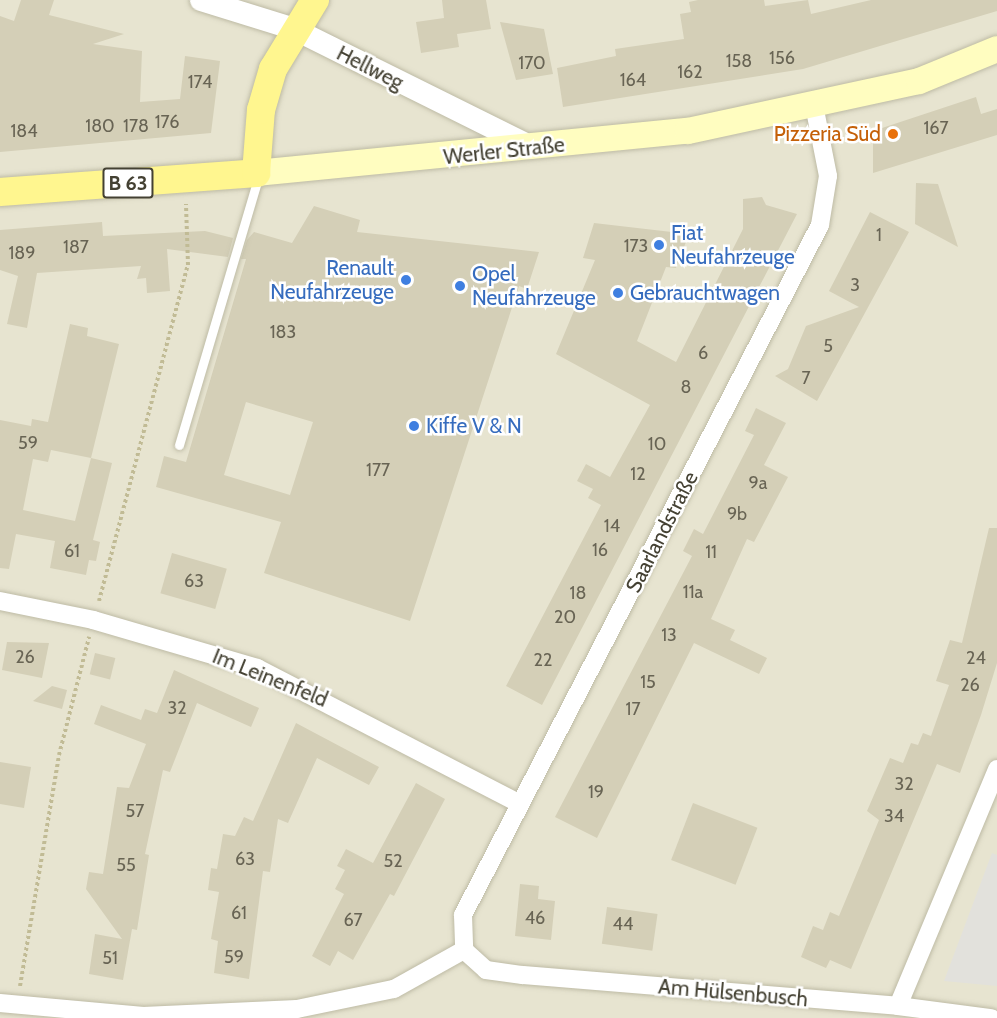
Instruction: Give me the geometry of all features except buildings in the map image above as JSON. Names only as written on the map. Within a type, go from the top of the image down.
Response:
[{"type":"main road","points":[[258,173],[261,110],[294,29],[315,0]]},
{"type":"main road","name":"Werler Straße","points":[[0,192],[258,173],[534,148],[688,131],[919,81],[997,50]]},
{"type":"street","name":"Hellweg","points":[[201,0],[294,29],[534,148]]},
{"type":"street","name":"Saarlandstraße","points":[[464,950],[463,915],[820,225],[828,176],[814,105]]},
{"type":"street","name":"Im Leinenfeld","points":[[0,601],[93,620],[229,657],[299,685],[520,804]]},
{"type":"street","points":[[898,1006],[997,768]]},
{"type":"street","points":[[9,1004],[143,1016],[297,1010],[394,989],[464,950]]},
{"type":"street","name":"Am Hülsenbusch","points":[[464,950],[486,970],[523,975],[898,1006],[991,1018]]},
{"type":"lane","points":[[179,445],[258,173]]},
{"type":"path","points":[[9,1004],[59,754],[188,266],[186,179]]},
{"type":"shaded area","points":[[0,0],[997,0],[997,1018],[0,1018]]},
{"type":"shaded area","points":[[992,853],[997,855],[997,986],[944,981]]},
{"type":"place","name":"Pizzeria Süd","points":[[893,134]]},
{"type":"place","name":"Fiat Neufahrzeuge","points":[[659,245]]},
{"type":"place","name":"Renault Neufahrzeuge","points":[[406,280]]},
{"type":"place","name":"Opel Neufahrzeuge","points":[[460,286]]},
{"type":"place","name":"Gebrauchtwagen","points":[[618,293]]},
{"type":"place","name":"Kiffe V & N","points":[[414,426]]}]
